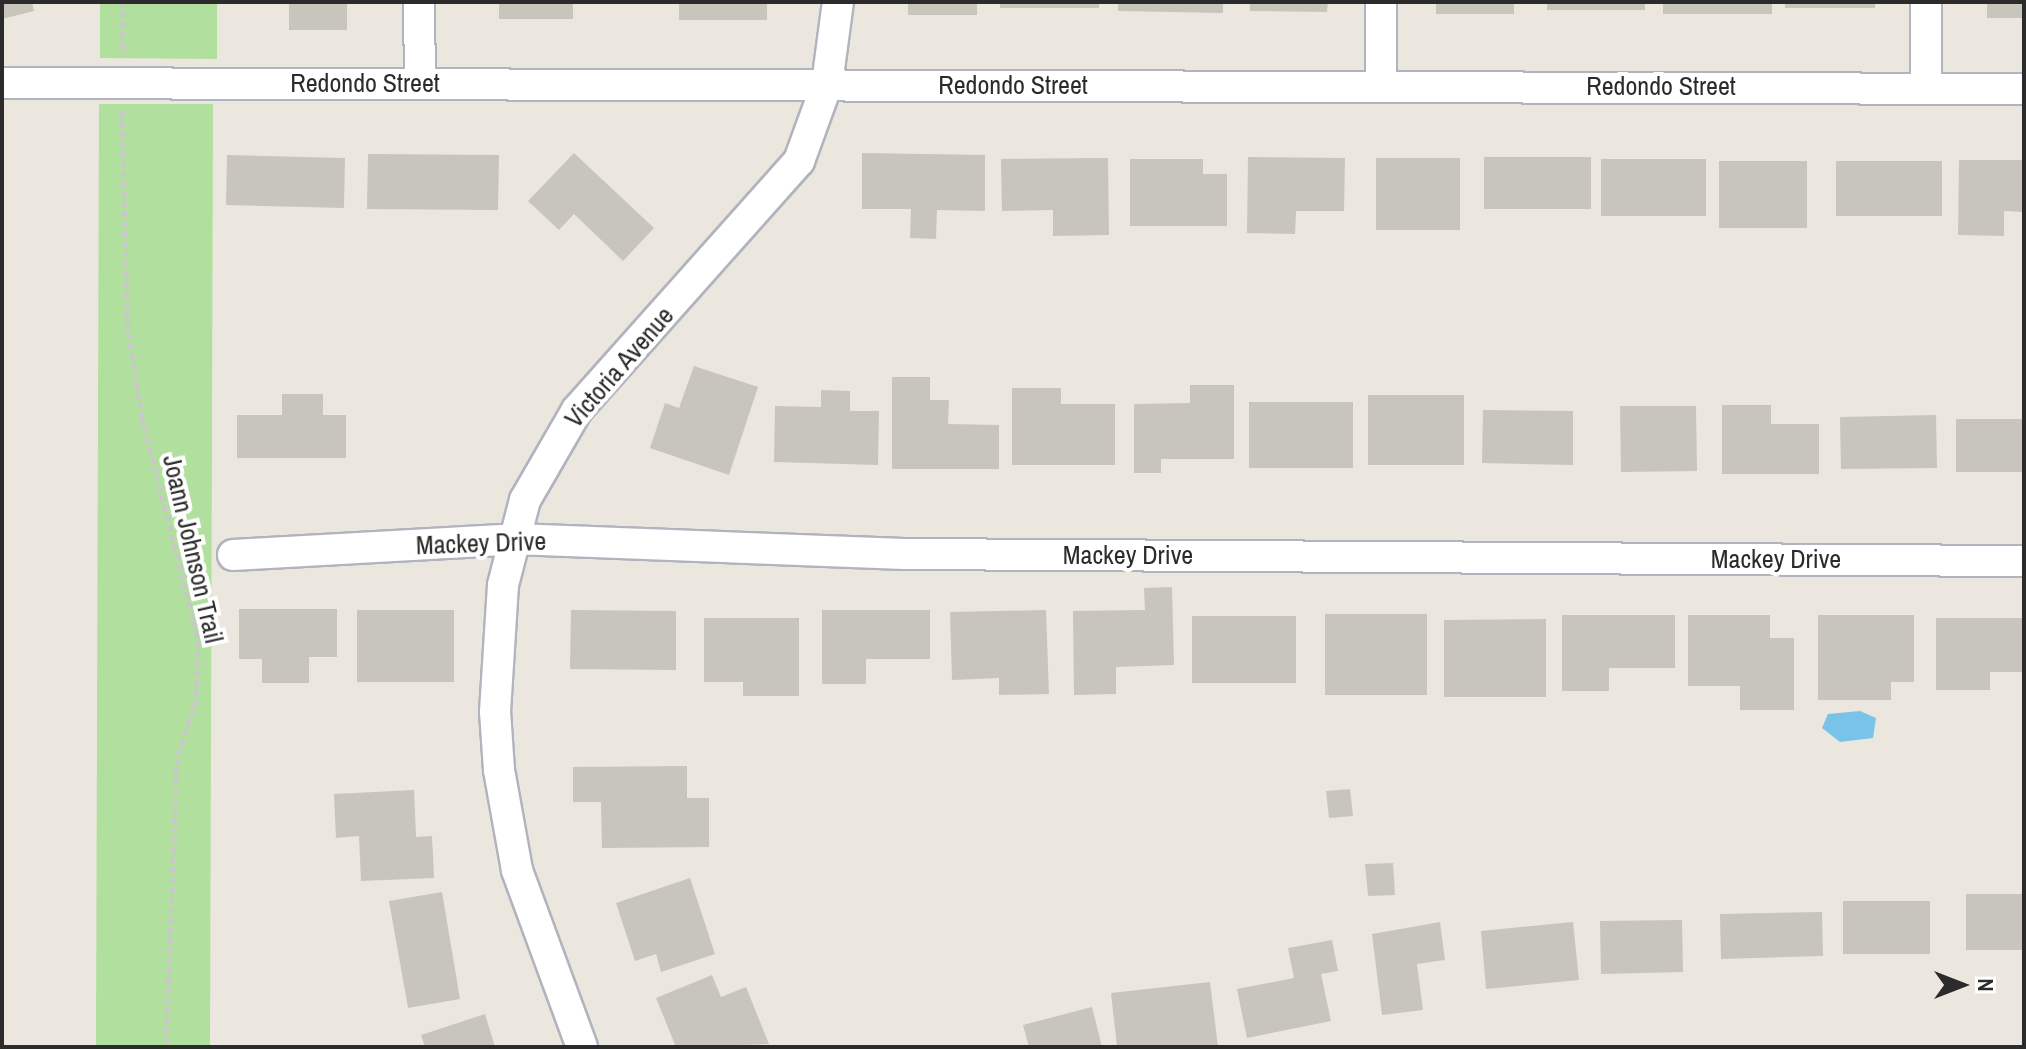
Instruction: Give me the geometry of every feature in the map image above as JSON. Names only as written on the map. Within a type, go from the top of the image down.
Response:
[{"type":"street","points":[[419,2],[420,83]]},
{"type":"street","name":"Victoria Avenue","points":[[582,1047],[517,870],[499,770],[495,712],[503,585],[525,500],[550,449],[577,410],[799,161],[827,84],[838,2]]},
{"type":"street","points":[[1381,2],[1381,85]]},
{"type":"street","points":[[1926,2],[1926,86]]},
{"type":"street","name":"Redondo Street","points":[[2,83],[1926,86],[2024,89]]},
{"type":"street","name":"Mackey Drive","points":[[233,555],[515,539],[904,554],[2024,561]]},
{"type":"path","points":[[123,2],[123,52]]},
{"type":"path","name":"Joann Johnson Trail","points":[[122,107],[127,323],[142,418],[198,640],[196,701],[177,758],[166,1047]]},
{"type":"green space","points":[[100,2],[217,2],[217,59],[100,58]]},
{"type":"green space","points":[[99,104],[213,104],[210,1047],[96,1047]]},
{"type":"water","points":[[1860,711],[1876,718],[1873,738],[1840,742],[1822,728],[1828,714]]},
{"type":"building","points":[[2,2],[32,2],[34,11],[2,19]]},
{"type":"building","points":[[289,2],[347,2],[347,30],[289,30]]},
{"type":"building","points":[[499,2],[573,2],[573,19],[499,19]]},
{"type":"building","points":[[679,2],[767,2],[767,20],[679,20]]},
{"type":"building","points":[[908,2],[977,2],[977,15],[908,15]]},
{"type":"building","points":[[1000,2],[1099,2],[1099,8],[1000,8]]},
{"type":"building","points":[[1118,2],[1223,2],[1223,13],[1118,11]]},
{"type":"building","points":[[1250,2],[1328,2],[1327,12],[1250,11]]},
{"type":"building","points":[[1436,2],[1514,2],[1514,14],[1436,14]]},
{"type":"building","points":[[1547,2],[1645,2],[1645,10],[1547,10]]},
{"type":"building","points":[[1663,2],[1772,2],[1772,14],[1663,14]]},
{"type":"building","points":[[1785,2],[1875,2],[1875,8],[1785,8]]},
{"type":"building","points":[[1987,2],[2024,2],[2024,18],[1987,18]]},
{"type":"building","points":[[574,153],[654,228],[623,261],[574,214],[559,230],[528,201]]},
{"type":"building","points":[[862,153],[985,155],[985,211],[937,210],[936,239],[910,238],[911,209],[862,209]]},
{"type":"building","points":[[368,154],[499,155],[498,210],[367,209]]},
{"type":"building","points":[[227,155],[345,158],[344,208],[226,205]]},
{"type":"building","points":[[1248,157],[1345,158],[1344,211],[1296,211],[1295,234],[1247,233]]},
{"type":"building","points":[[1484,157],[1591,157],[1591,209],[1484,209]]},
{"type":"building","points":[[1108,158],[1109,235],[1053,236],[1053,210],[1002,211],[1001,159]]},
{"type":"building","points":[[1376,158],[1460,158],[1460,230],[1376,230]]},
{"type":"building","points":[[1130,159],[1203,159],[1203,174],[1227,174],[1227,226],[1130,226]]},
{"type":"building","points":[[1601,159],[1706,159],[1706,216],[1601,216]]},
{"type":"building","points":[[1959,160],[2024,160],[2024,212],[2004,211],[2004,236],[1958,235]]},
{"type":"building","points":[[1719,161],[1807,161],[1807,228],[1719,228]]},
{"type":"building","points":[[1836,161],[1942,161],[1942,216],[1836,216]]},
{"type":"building","points":[[694,366],[758,387],[729,475],[650,448],[665,403],[679,408]]},
{"type":"building","points":[[892,377],[930,377],[930,400],[949,400],[948,424],[999,425],[999,469],[892,469]]},
{"type":"building","points":[[1190,385],[1234,385],[1234,459],[1161,459],[1161,473],[1134,473],[1134,404],[1190,403]]},
{"type":"building","points":[[1012,388],[1061,388],[1061,404],[1115,404],[1115,465],[1012,465]]},
{"type":"building","points":[[821,390],[850,391],[850,411],[879,411],[878,465],[774,462],[775,406],[821,407]]},
{"type":"building","points":[[282,394],[323,394],[323,415],[346,415],[346,458],[237,458],[237,415],[282,415]]},
{"type":"building","points":[[1368,395],[1464,395],[1464,465],[1368,465]]},
{"type":"building","points":[[1249,402],[1353,402],[1353,468],[1249,468]]},
{"type":"building","points":[[1722,405],[1771,405],[1771,424],[1819,424],[1819,474],[1722,474]]},
{"type":"building","points":[[1620,406],[1696,406],[1697,471],[1621,472]]},
{"type":"building","points":[[1483,410],[1573,411],[1573,465],[1482,463]]},
{"type":"building","points":[[1936,415],[1937,468],[1841,469],[1840,417]]},
{"type":"building","points":[[1956,419],[2024,419],[2024,472],[1956,472]]},
{"type":"building","points":[[1172,587],[1174,665],[1116,667],[1116,694],[1074,695],[1073,611],[1145,610],[1144,588]]},
{"type":"building","points":[[239,609],[337,609],[337,657],[309,657],[309,683],[262,683],[262,659],[239,659]]},
{"type":"building","points":[[357,610],[454,610],[454,682],[357,682]]},
{"type":"building","points":[[571,610],[676,611],[676,670],[570,669]]},
{"type":"building","points":[[822,610],[930,610],[930,659],[866,659],[866,684],[822,684]]},
{"type":"building","points":[[1046,610],[1049,694],[999,695],[999,678],[952,680],[950,612]]},
{"type":"building","points":[[1325,614],[1427,614],[1427,695],[1325,695]]},
{"type":"building","points":[[1562,615],[1675,615],[1675,668],[1609,668],[1609,691],[1562,691]]},
{"type":"building","points":[[1688,615],[1770,615],[1770,638],[1794,638],[1794,710],[1740,710],[1740,686],[1688,686]]},
{"type":"building","points":[[1818,615],[1914,615],[1914,682],[1891,682],[1891,700],[1818,700]]},
{"type":"building","points":[[1192,616],[1296,616],[1296,683],[1192,683]]},
{"type":"building","points":[[704,618],[799,618],[799,696],[743,696],[743,682],[704,682]]},
{"type":"building","points":[[1936,618],[2024,618],[2024,672],[1990,672],[1990,690],[1936,690]]},
{"type":"building","points":[[1546,619],[1546,697],[1444,697],[1444,620]]},
{"type":"building","points":[[687,766],[687,798],[709,798],[709,847],[602,848],[601,802],[573,802],[573,767]]},
{"type":"building","points":[[1350,789],[1353,816],[1329,818],[1326,791]]},
{"type":"building","points":[[414,790],[416,837],[432,836],[434,878],[361,881],[359,836],[336,838],[334,794]]},
{"type":"building","points":[[1393,863],[1395,895],[1368,896],[1365,864]]},
{"type":"building","points":[[690,878],[715,954],[661,972],[656,954],[635,961],[616,903]]},
{"type":"building","points":[[442,892],[460,999],[408,1008],[389,901]]},
{"type":"building","points":[[1966,894],[2024,894],[2024,950],[1966,950]]},
{"type":"building","points":[[1843,901],[1930,901],[1930,954],[1843,954]]},
{"type":"building","points":[[1822,912],[1823,956],[1721,959],[1720,914]]},
{"type":"building","points":[[1682,920],[1683,972],[1601,974],[1600,921]]},
{"type":"building","points":[[1440,922],[1445,960],[1417,964],[1423,1010],[1382,1015],[1372,934]]},
{"type":"building","points":[[1573,922],[1579,980],[1486,989],[1481,931]]},
{"type":"building","points":[[1332,940],[1338,971],[1321,974],[1331,1021],[1247,1038],[1237,989],[1294,978],[1288,948]]},
{"type":"building","points":[[712,975],[721,997],[746,987],[769,1044],[676,1047],[656,998]]},
{"type":"building","points":[[1210,982],[1218,1047],[1117,1047],[1111,993]]},
{"type":"building","points":[[1092,1007],[1102,1047],[1029,1047],[1023,1025]]},
{"type":"building","points":[[485,1014],[495,1047],[425,1047],[421,1035]]}]
